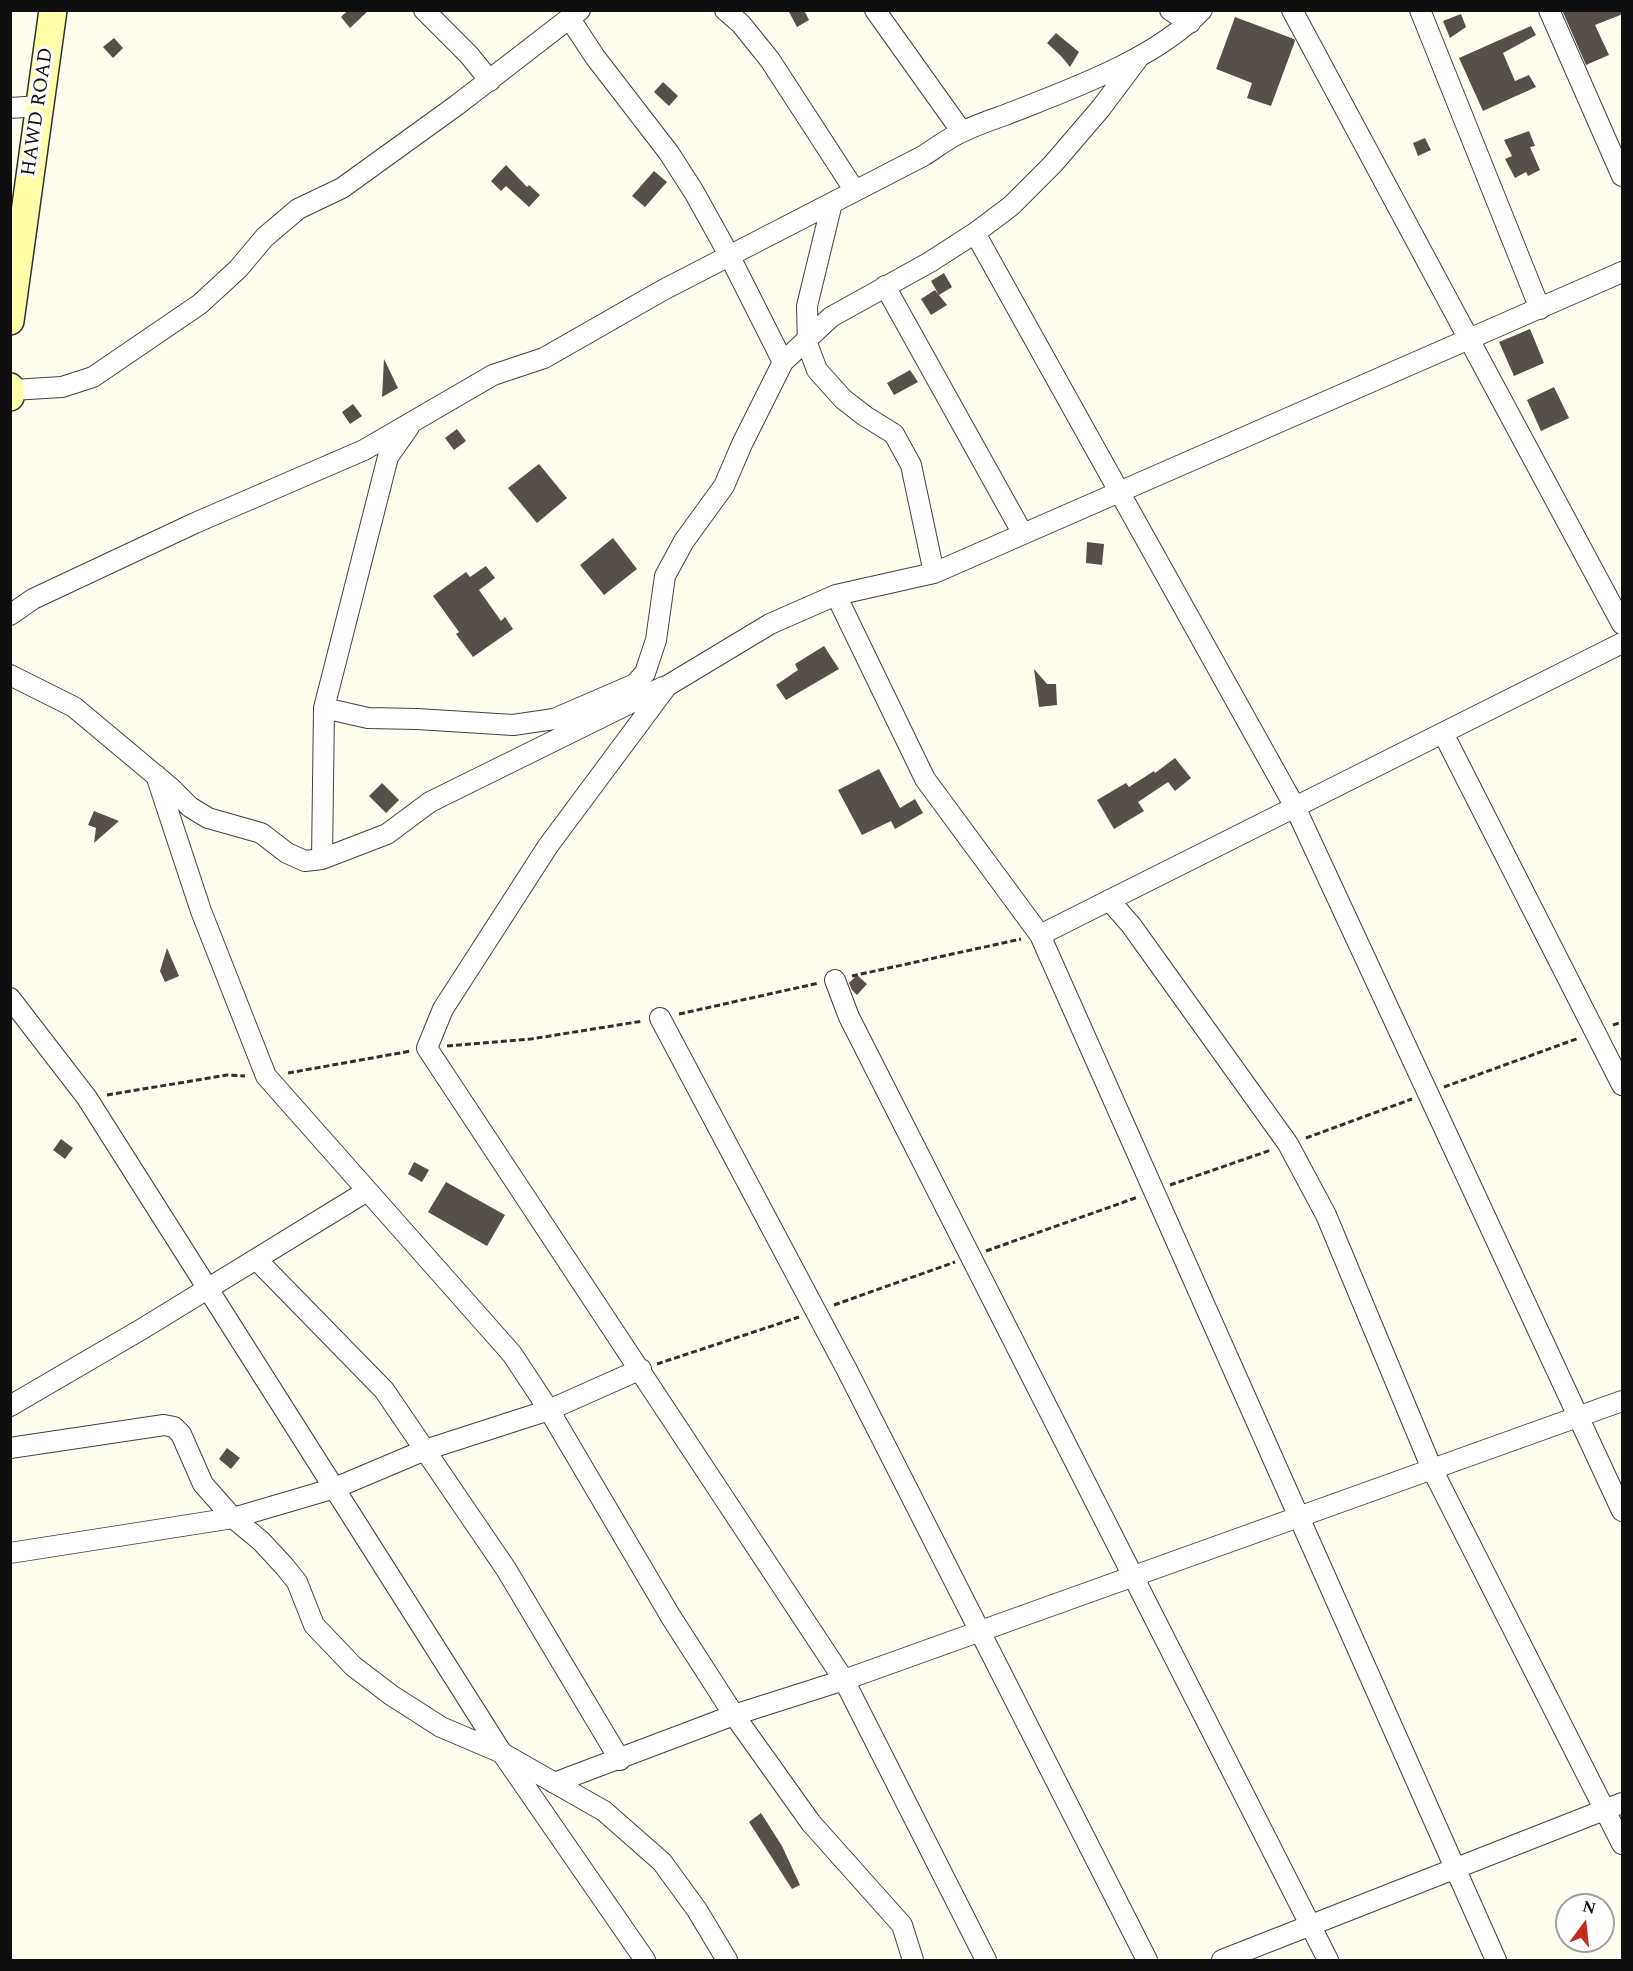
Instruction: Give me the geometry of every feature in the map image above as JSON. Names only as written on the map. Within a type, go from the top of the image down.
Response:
[{"type":"main road","name":"HAWD ROAD","points":[[10,321],[53,10]]},
{"type":"street","points":[[424,10],[490,81]]},
{"type":"street","points":[[725,10],[741,24],[770,60],[855,191]]},
{"type":"street","points":[[874,10],[962,132]]},
{"type":"street","points":[[1170,10],[1196,17]]},
{"type":"street","points":[[1292,10],[1623,624]]},
{"type":"street","points":[[1420,10],[1540,309]]},
{"type":"street","points":[[1549,10],[1623,176]]},
{"type":"street","points":[[11,391],[62,387],[93,377],[200,303],[238,270],[265,237],[298,209],[342,188],[490,81],[575,15],[616,87],[669,153],[694,192],[783,362]]},
{"type":"street","points":[[10,615],[33,599],[195,523],[364,450],[494,375],[544,358],[729,255],[923,156],[962,132],[1082,84],[1140,55],[1166,41],[1196,17]]},
{"type":"street","points":[[324,708],[368,718],[513,725],[554,719],[635,684],[645,672],[656,640],[665,576],[684,541],[724,486],[783,362],[831,317],[930,262],[1011,206],[1053,165],[1101,108],[1140,55]]},
{"type":"street","points":[[10,108],[40,106]]},
{"type":"street","points":[[832,203],[807,306],[808,346],[817,370],[843,399],[894,434],[911,465],[934,573]]},
{"type":"street","points":[[975,233],[1295,807],[1623,1511]]},
{"type":"street","points":[[10,675],[74,707],[156,775],[190,807],[208,818],[261,833],[287,853],[305,861],[322,859],[387,834],[430,802],[667,686],[770,624],[836,595],[934,573],[1623,272]]},
{"type":"street","points":[[885,286],[1023,534]]},
{"type":"street","points":[[322,859],[324,708],[388,457],[412,423]]},
{"type":"street","points":[[836,595],[925,779],[1040,935],[1496,1960]]},
{"type":"street","points":[[1040,935],[1623,643]]},
{"type":"street","points":[[667,686],[548,846],[443,1009],[427,1048],[641,1369],[844,1680],[986,1960]]},
{"type":"street","points":[[1443,733],[1623,1085]]},
{"type":"street","points":[[156,775],[201,911],[266,1076],[512,1354],[549,1410],[671,1617],[734,1715],[812,1823],[902,1925],[913,1960]]},
{"type":"street","points":[[1109,900],[1131,925],[1288,1144],[1326,1215],[1432,1469],[1614,1806],[1623,1844]]},
{"type":"street","points":[[835,980],[849,1017],[1328,1960]]},
{"type":"street","points":[[10,998],[87,1098],[502,1753],[645,1960]]},
{"type":"street","points":[[660,1018],[816,1311],[1147,1960]]},
{"type":"street","points":[[10,1406],[142,1329],[368,1191]]},
{"type":"street","points":[[256,1259],[384,1390],[506,1569],[620,1760]]},
{"type":"street","points":[[10,1553],[233,1518],[335,1488],[425,1450],[549,1410],[641,1369]]},
{"type":"street","points":[[554,1784],[734,1715],[844,1680],[1623,1401]]},
{"type":"street","points":[[10,1448],[164,1425],[174,1427],[181,1434],[203,1484],[233,1518],[261,1541],[297,1581],[314,1625],[353,1666],[391,1695],[441,1727],[502,1753],[604,1811],[662,1862],[698,1910],[727,1960]]},
{"type":"street","points":[[1222,1960],[1614,1806]]},
{"type":"path","points":[[87,1098],[227,1075],[266,1076],[427,1048],[531,1039],[660,1018],[1040,935]]},
{"type":"path","points":[[641,1369],[816,1311],[1288,1144],[1623,1022]]},
{"type":"building","points":[[348,10],[369,10],[350,28],[341,17]]},
{"type":"building","points":[[788,10],[804,10],[809,20],[797,27]]},
{"type":"building","points":[[1562,10],[1623,10],[1623,14],[1595,25],[1609,55],[1586,65]]},
{"type":"building","points":[[1461,14],[1466,27],[1450,38],[1443,21]]},
{"type":"building","points":[[1235,17],[1295,41],[1271,106],[1247,98],[1252,83],[1216,69]]},
{"type":"building","points":[[1531,26],[1536,35],[1503,53],[1515,81],[1529,75],[1536,87],[1483,111],[1459,58]]},
{"type":"building","points":[[1056,33],[1079,52],[1070,67],[1047,43]]},
{"type":"building","points":[[114,38],[123,48],[113,58],[103,47]]},
{"type":"building","points":[[663,82],[678,96],[669,106],[654,92]]},
{"type":"building","points":[[1529,131],[1535,146],[1530,147],[1540,170],[1528,176],[1526,172],[1515,178],[1505,159],[1512,156],[1504,140]]},
{"type":"building","points":[[1425,138],[1431,150],[1418,156],[1413,143]]},
{"type":"building","points":[[506,165],[527,187],[529,185],[540,195],[529,207],[506,186],[501,191],[491,181]]},
{"type":"building","points":[[654,171],[667,182],[645,207],[632,196]]},
{"type":"building","points":[[944,273],[952,287],[939,295],[931,281]]},
{"type":"building","points":[[935,290],[947,305],[931,315],[921,299]]},
{"type":"building","points":[[1530,329],[1544,363],[1514,376],[1499,342]]},
{"type":"building","points":[[384,359],[398,388],[382,397]]},
{"type":"building","points":[[910,370],[918,382],[894,395],[887,383]]},
{"type":"building","points":[[1554,387],[1569,418],[1541,431],[1527,400]]},
{"type":"building","points":[[353,404],[362,416],[350,424],[342,412]]},
{"type":"building","points":[[457,429],[466,441],[454,450],[445,438]]},
{"type":"building","points":[[539,464],[567,498],[537,523],[508,488]]},
{"type":"building","points":[[613,538],[637,569],[604,595],[580,565]]},
{"type":"building","points":[[1087,542],[1104,544],[1102,565],[1086,563]]},
{"type":"building","points":[[486,566],[495,578],[479,590],[501,621],[505,617],[513,629],[473,657],[456,634],[459,632],[433,596],[466,572],[470,577]]},
{"type":"building","points":[[824,646],[839,669],[786,700],[776,685],[798,670],[795,664]]},
{"type":"building","points":[[1034,669],[1047,684],[1056,684],[1057,705],[1039,707]]},
{"type":"building","points":[[1175,758],[1191,778],[1175,791],[1168,782],[1138,802],[1144,811],[1114,829],[1097,800],[1126,783],[1129,787],[1154,771],[1155,773]]},
{"type":"building","points":[[879,769],[900,808],[915,799],[923,813],[895,829],[891,821],[862,835],[838,790]]},
{"type":"building","points":[[382,783],[399,800],[386,813],[369,796]]},
{"type":"building","points":[[94,811],[119,821],[94,843],[96,828],[88,825]]},
{"type":"building","points":[[167,948],[179,976],[165,982],[160,971]]},
{"type":"building","points":[[857,975],[867,984],[857,995],[849,983]]},
{"type":"building","points":[[61,1139],[73,1148],[65,1159],[53,1150]]},
{"type":"building","points":[[414,1162],[429,1170],[422,1182],[408,1174]]},
{"type":"building","points":[[446,1182],[505,1215],[487,1246],[428,1212]]},
{"type":"building","points":[[227,1448],[240,1458],[231,1469],[219,1459]]},
{"type":"building","points":[[761,1813],[782,1846],[800,1885],[792,1889],[749,1822]]}]
